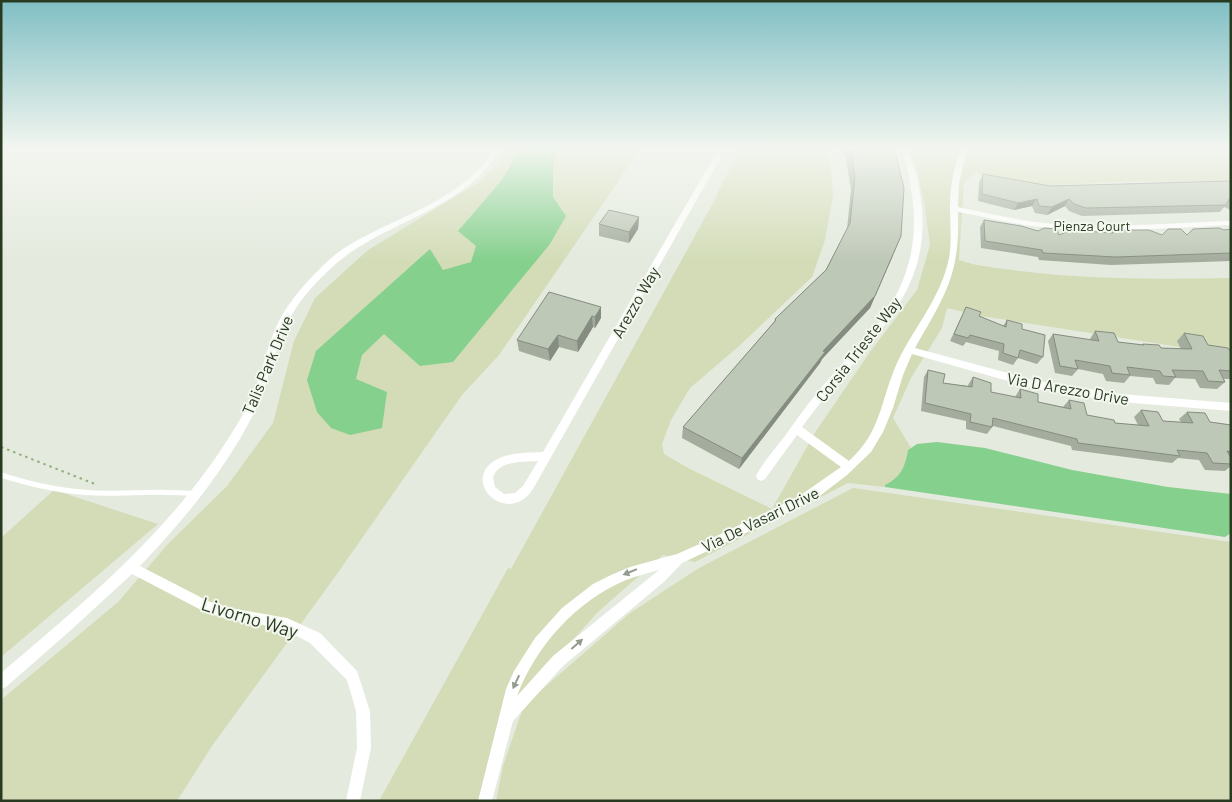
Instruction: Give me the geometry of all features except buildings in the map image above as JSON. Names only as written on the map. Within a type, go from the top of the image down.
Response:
[{"type":"street","name":"Talis Park Drive","points":[[1,682],[131,568],[164,534],[197,494],[238,433],[261,385],[272,345],[286,315],[303,292],[348,250],[467,185]]},
{"type":"street","name":"Arezzo Way","points":[[547,456],[497,464],[490,471],[487,478],[488,488],[492,494],[510,500],[519,496],[527,489],[547,456],[701,185]]},
{"type":"street","name":"Corsia Trieste Way","points":[[761,476],[829,385],[895,306],[908,281],[920,229],[919,202],[916,185]]},
{"type":"street","name":"Via De Vasari Drive","points":[[486,801],[491,769],[507,717],[510,696],[531,653],[570,609],[594,590],[615,579],[641,568],[678,560],[794,506],[832,482],[868,448],[878,434],[886,415],[895,382],[909,350],[942,293],[951,269],[955,236],[955,185]]},
{"type":"street","name":"Pienza Court","points":[[955,209],[1018,222],[1064,226],[1231,223]]},
{"type":"street","name":"Via D Arezzo Drive","points":[[909,350],[1037,385],[1121,398],[1231,407]]},
{"type":"street","points":[[796,429],[848,467]]},
{"type":"street","name":"Via De Vasari Drive","points":[[507,717],[558,661],[661,577],[678,560]]},
{"type":"street","name":"Livorno Way","points":[[131,568],[206,606],[230,614],[283,622],[315,638],[352,676],[363,711],[364,748],[353,801]]},
{"type":"lane","points":[[1,474],[40,487],[110,493],[168,490],[197,494]]},
{"type":"path","points":[[1,448],[96,484],[110,493]]},
{"type":"shaded area","points":[[473,185],[615,185],[499,355],[462,395],[337,574],[212,746],[177,801],[1,801],[1,700],[118,602],[168,544],[227,486],[273,423],[294,341],[315,298],[368,250]]},
{"type":"shaded area","points":[[497,185],[553,185],[553,197],[566,216],[550,244],[453,362],[420,366],[384,334],[362,355],[356,379],[387,392],[382,428],[350,435],[331,428],[317,412],[307,380],[316,351],[430,249],[443,270],[471,262],[476,246],[458,231]]},
{"type":"shaded area","points":[[721,185],[832,185],[833,196],[825,240],[812,277],[738,347],[690,388],[671,420],[662,444],[664,454],[690,469],[772,509],[816,431],[870,352],[917,290],[930,245],[920,185],[964,185],[959,260],[990,267],[1073,276],[1151,279],[1231,278],[1231,355],[981,316],[947,308],[942,328],[911,378],[893,418],[911,448],[908,450],[901,471],[895,479],[885,487],[848,483],[695,562],[663,555],[598,612],[518,701],[488,801],[379,801],[508,568],[511,569]]},
{"type":"shaded area","points":[[937,442],[985,448],[1072,470],[1168,487],[1231,494],[1231,533],[1225,537],[885,487],[885,485],[899,475],[908,450],[917,444]]},
{"type":"shaded area","points":[[853,488],[1231,542],[1231,801],[496,801],[503,766],[524,705],[630,613],[699,568]]},
{"type":"shaded area","points":[[54,490],[158,524],[1,657],[1,538]]}]
